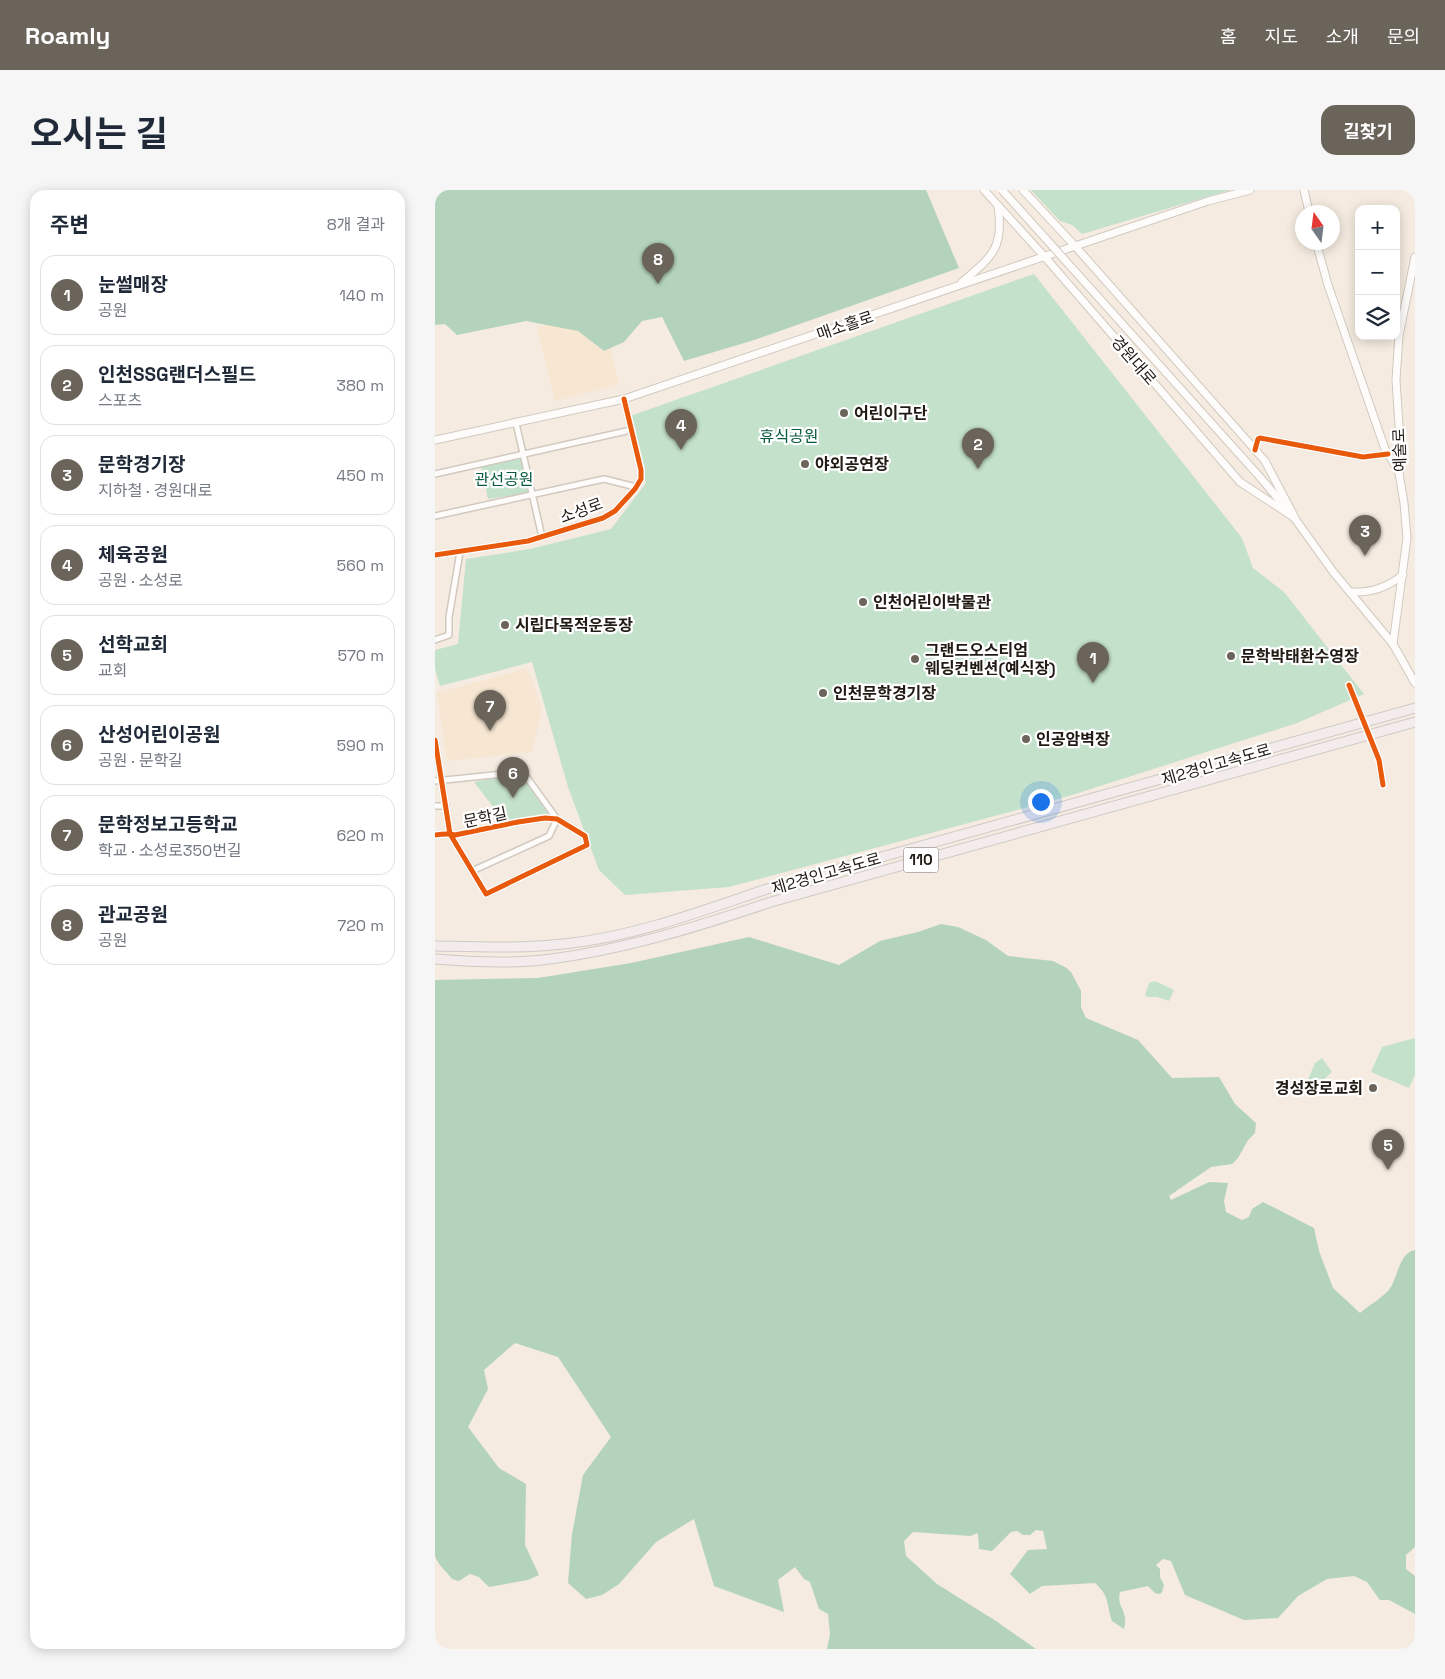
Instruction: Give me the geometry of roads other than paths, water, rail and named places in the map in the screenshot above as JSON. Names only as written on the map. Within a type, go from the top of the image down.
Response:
[{"type":"highway","name":"제2경인고속도로","points":[[435,946],[537,947],[575,943],[621,934],[673,920],[777,887],[1415,708]]},
{"type":"highway","name":"제2경인고속도로","points":[[435,960],[504,962],[541,960],[577,955],[651,938],[698,926],[771,902],[1415,722]]},
{"type":"main road","name":"경원대로","points":[[984,190],[1044,256],[1240,482],[1295,518]]},
{"type":"main road","name":"경원대로","points":[[1002,190],[1295,518],[1350,592],[1393,644],[1415,683]]},
{"type":"main road","name":"경원대로","points":[[1023,190],[1265,461],[1295,518]]},
{"type":"main road","name":"매소홀로","points":[[435,440],[624,399],[1208,201],[1251,190]]},
{"type":"main road","points":[[1304,190],[1307,205]]},
{"type":"main road","points":[[958,286],[987,261],[995,250],[1001,224],[998,205]]},
{"type":"main road","points":[[1318,250],[1352,358],[1388,454],[1399,473]]},
{"type":"main road","name":"예술로","points":[[1393,644],[1407,538],[1399,473],[1400,441],[1396,380],[1399,335],[1415,257]]},
{"type":"main road","points":[[1350,592],[1363,593],[1376,590],[1391,584],[1403,575]]},
{"type":"street","points":[[435,516],[604,479],[636,487],[641,480],[641,470],[624,399]]},
{"type":"street","points":[[517,422],[542,537]]},
{"type":"street","points":[[435,474],[631,430]]},
{"type":"street","points":[[1255,450],[1260,438],[1363,457],[1388,454]]},
{"type":"street","name":"소성로","points":[[435,556],[528,541],[603,518],[615,511],[636,487]]},
{"type":"street","points":[[435,640],[449,634],[449,616],[460,552]]},
{"type":"street","points":[[1349,685],[1361,714]]},
{"type":"street","points":[[435,740],[442,781],[446,806],[450,834],[486,894],[587,845],[585,836],[557,819],[523,772],[442,781],[435,781]]},
{"type":"street","points":[[1372,743],[1379,760],[1383,785]]},
{"type":"street","points":[[435,806],[446,806]]},
{"type":"street","name":"문학길","points":[[435,835],[455,835],[519,822],[545,818],[557,819]]},
{"type":"street","points":[[472,871],[549,836],[557,819]]},
{"type":"tunnel","points":[[1363,720],[1372,743]]},
{"type":"place","name":"관교공원","points":[[658,284]]},
{"type":"place","name":"어린이구단","points":[[844,413]]},
{"type":"place","name":"체육공원","points":[[681,450]]},
{"type":"place","name":"야외공연장","points":[[805,464]]},
{"type":"place","name":"인천SSG랜더스필드","points":[[978,469]]},
{"type":"place","name":"문학경기장","points":[[1365,556]]},
{"type":"place","name":"인천어린이박물관","points":[[863,602]]},
{"type":"place","name":"시립다목적운동장","points":[[505,625]]},
{"type":"place","name":"문학박태환수영장","points":[[1231,656]]},
{"type":"place","name":"그랜드오스티엄 웨딩컨벤션(예식장)","points":[[915,659]]},
{"type":"place","name":"눈썰매장","points":[[1093,683]]},
{"type":"place","name":"인천문학경기장","points":[[823,693]]},
{"type":"place","name":"문학정보고등학교","points":[[490,731]]},
{"type":"place","name":"인공암벽장","points":[[1026,739]]},
{"type":"place","name":"산성어린이공원","points":[[513,798]]},
{"type":"place","name":"경성장로교회","points":[[1373,1088]]},
{"type":"place","name":"선학교회","points":[[1388,1170]]},
{"type":"park label","name":"휴식공원","points":[[789,436]]},
{"type":"park label","name":"관선공원","points":[[504,479]]}]
